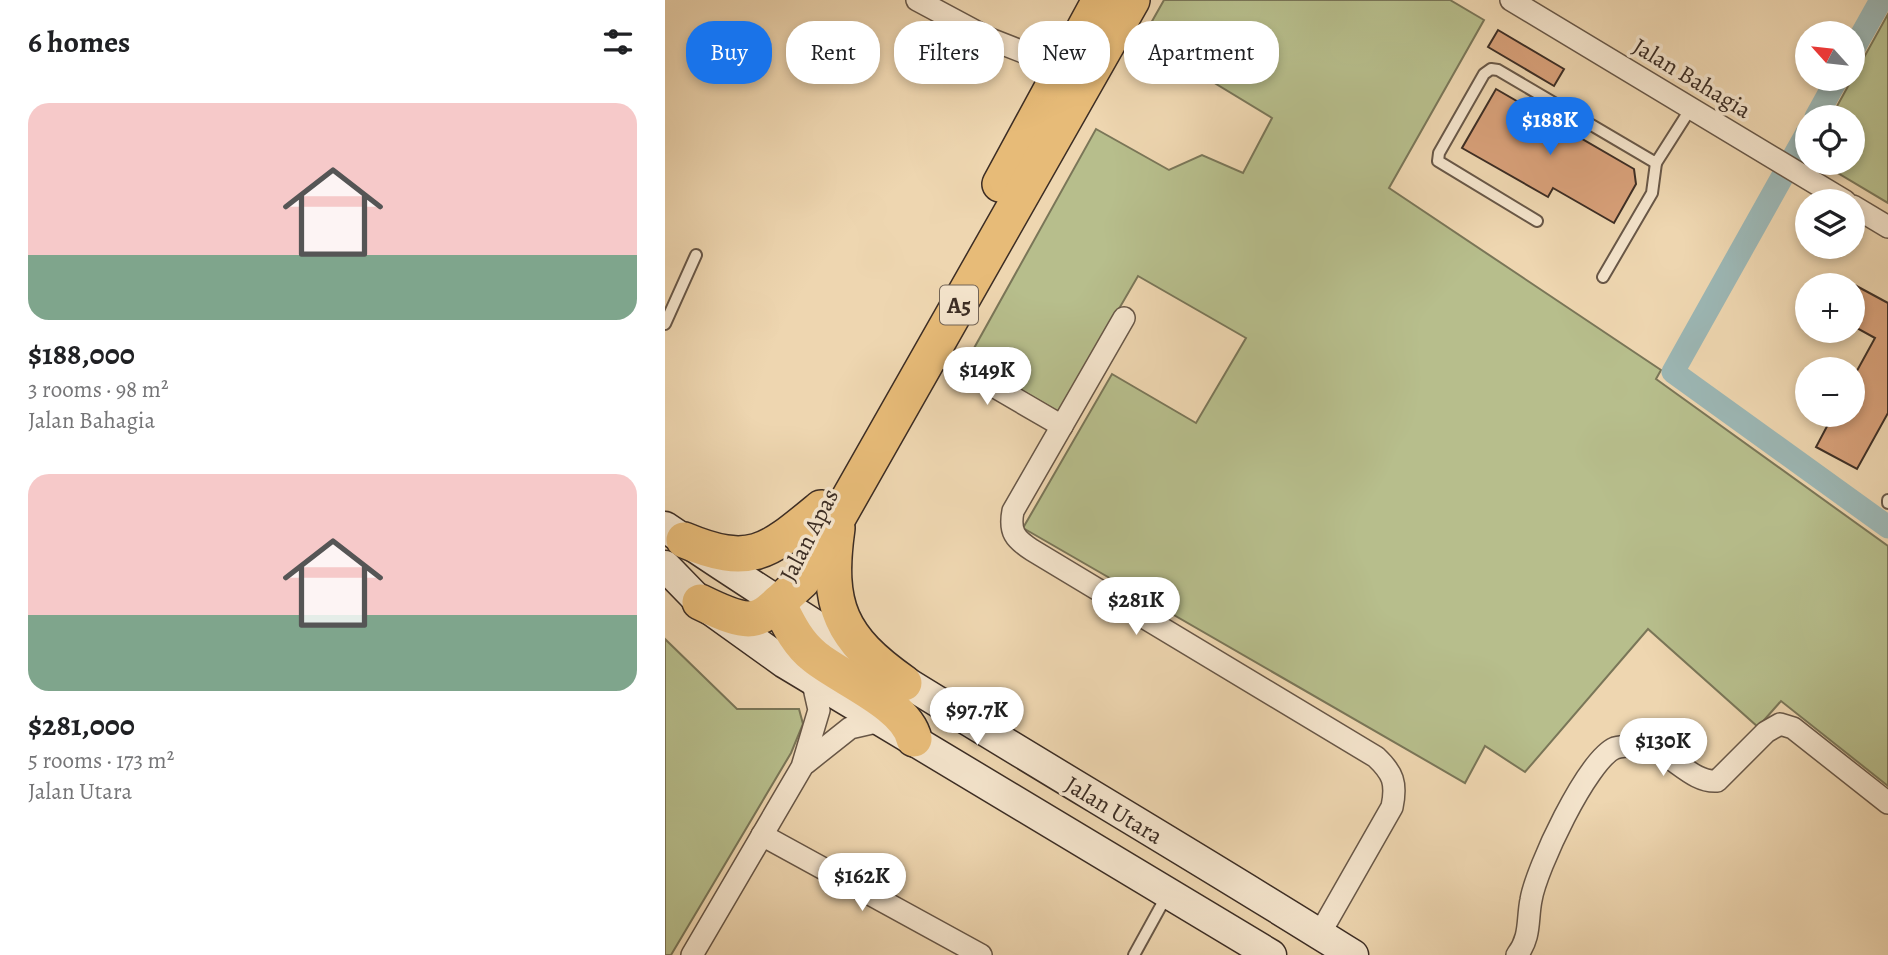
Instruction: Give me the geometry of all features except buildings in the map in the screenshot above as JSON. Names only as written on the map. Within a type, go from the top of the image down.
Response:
[{"type":"highway","name":"Jalan Apas","points":[[1089,21],[1100,0]]},
{"type":"highway","name":"Jalan Apas","points":[[778,603],[784,571],[829,513],[933,351],[1132,0]]},
{"type":"highway","name":"Jalan Apas","points":[[829,513],[1056,84]]},
{"type":"highway","points":[[671,544],[733,556],[765,550],[829,513],[838,607],[853,640],[870,659],[904,683]]},
{"type":"highway","points":[[701,602],[734,619],[748,621],[765,616],[778,603],[794,636],[813,656],[898,713],[911,726],[914,739]]},
{"type":"main road","name":"Jalan Utara","points":[[671,544],[778,603],[904,683],[1339,948]]},
{"type":"main road","name":"Jalan Utara","points":[[671,544],[701,602],[759,646],[1271,955]]},
{"type":"street","points":[[917,0],[990,39],[1018,50]]},
{"type":"street","name":"Jalan Bahagia","points":[[1512,0],[1825,189]]},
{"type":"street","points":[[1865,214],[1888,228]]},
{"type":"street","points":[[1124,318],[1013,511],[1010,525],[1015,538],[1376,757],[1394,777],[1392,807],[1339,948]]},
{"type":"street","points":[[933,351],[1062,426]]},
{"type":"street","points":[[692,955],[802,767],[819,710],[812,679]]},
{"type":"street","points":[[802,767],[850,728],[884,720]]},
{"type":"street","points":[[1517,955],[1528,935],[1535,884],[1568,810],[1592,768],[1615,748],[1640,746],[1664,753],[1706,782],[1717,781],[1766,732],[1780,724],[1793,728],[1888,803]]},
{"type":"street","points":[[762,835],[981,955]]},
{"type":"lane","points":[[1537,221],[1438,161],[1439,153],[1458,119],[1491,69],[1498,70],[1655,163]]},
{"type":"lane","points":[[1603,277],[1652,193],[1655,163],[1691,108]]},
{"type":"lane","points":[[665,324],[696,255]]},
{"type":"lane","points":[[1133,955],[1169,892]]},
{"type":"green space","points":[[1164,0],[1450,0],[1484,20],[1389,188],[1661,370],[1656,379],[1888,546],[1888,786],[1781,701],[1758,727],[1648,629],[1525,772],[1485,746],[1465,783],[1023,528],[1112,374],[1196,423],[1246,338],[1138,276],[1059,412],[968,359],[1096,129],[1169,170],[1202,155],[1243,173],[1272,118],[1216,84],[1279,84],[1279,21],[1152,21]]},
{"type":"green space","points":[[1888,14],[1888,203],[1841,175],[1865,175],[1865,105],[1838,105],[1845,91],[1865,91],[1865,56]]},
{"type":"green space","points":[[665,639],[737,709],[799,709],[803,724],[791,753],[671,955],[665,955]]},
{"type":"waterway","points":[[1865,29],[1881,0]]},
{"type":"waterway","points":[[1823,105],[1830,91]]},
{"type":"waterway","points":[[1795,154],[1673,372],[1888,527]]}]
